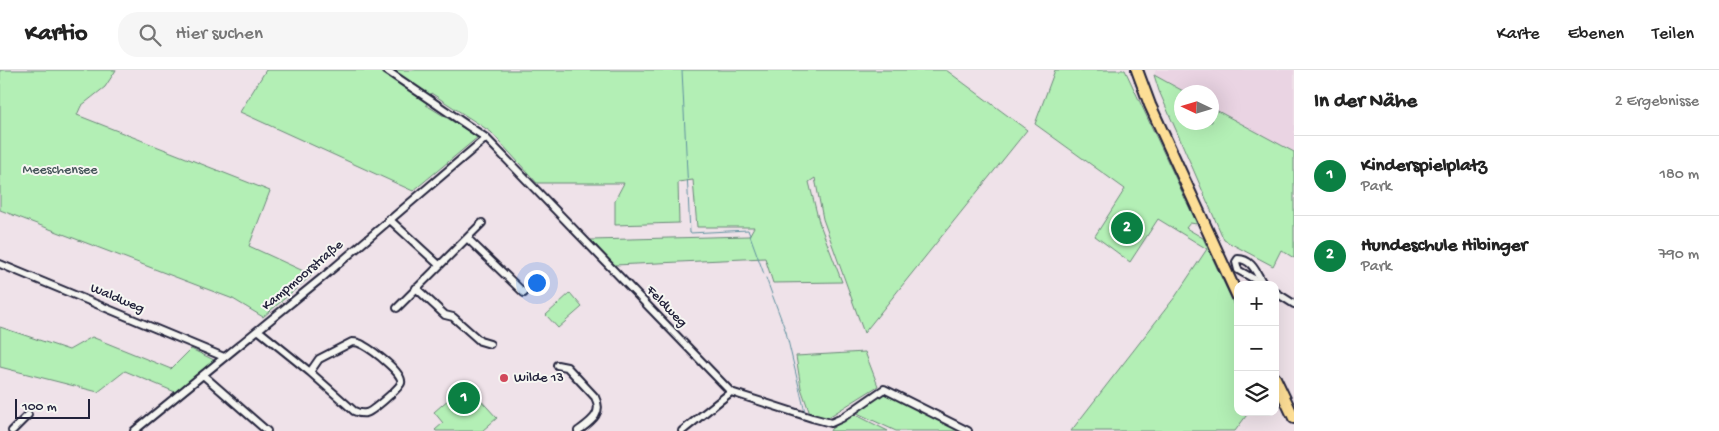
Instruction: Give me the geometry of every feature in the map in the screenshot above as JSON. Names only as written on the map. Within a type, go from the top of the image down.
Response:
[{"type":"main road","points":[[1129,70],[1145,95]]},
{"type":"main road","points":[[1137,70],[1145,95],[1234,289]]},
{"type":"main road","points":[[1279,386],[1294,418]]},
{"type":"street","name":"Feldweg","points":[[386,70],[486,138],[731,392],[832,423],[884,389],[965,430]]},
{"type":"street","name":"Kampmoorstraße","points":[[134,431],[323,277],[486,138]]},
{"type":"street","points":[[389,219],[439,265]]},
{"type":"street","points":[[397,308],[482,222]]},
{"type":"street","points":[[467,238],[524,293]]},
{"type":"street","name":"Waldweg","points":[[0,264],[224,358]]},
{"type":"street","points":[[416,288],[445,315],[453,317],[480,341],[490,344]]},
{"type":"street","points":[[1279,295],[1294,304]]},
{"type":"street","points":[[258,330],[354,411],[361,414],[374,410],[398,388],[401,382],[401,376],[388,364],[364,345],[352,342],[320,359],[310,372]]},
{"type":"street","points":[[558,365],[567,367],[597,402],[598,408],[594,418],[578,431]]},
{"type":"street","points":[[203,375],[267,431]]},
{"type":"street","points":[[682,431],[731,392]]},
{"type":"street","points":[[12,431],[28,416]]},
{"type":"shaded area","points":[[1156,70],[1294,70],[1294,152],[1219,112],[1219,85],[1174,86],[1154,75]]},
{"type":"green space","name":"Meeschensee","points":[[0,70],[116,70],[105,87],[81,106],[77,115],[270,191],[249,246],[312,275],[263,317],[233,299],[0,210]]},
{"type":"green space","points":[[266,70],[946,70],[1027,130],[864,333],[823,219],[815,178],[809,182],[819,222],[842,282],[773,283],[765,258],[615,265],[591,240],[749,236],[754,227],[697,227],[693,180],[678,182],[679,223],[615,225],[615,200],[624,183],[537,183],[491,132],[431,93],[426,105],[478,137],[413,191],[240,112]]},
{"type":"green space","points":[[1055,70],[1125,70],[1197,224],[1190,223],[1186,228],[1203,238],[1234,304],[1234,416],[1246,416],[1235,431],[1071,431],[1175,297],[1207,249],[1158,219],[1130,262],[1095,236],[1125,189],[1035,124]]},
{"type":"green space","points":[[1154,75],[1174,86],[1174,125]]},
{"type":"green space","points":[[1219,112],[1294,152],[1294,258],[1281,250],[1273,266],[1224,240],[1176,130],[1219,130]]},
{"type":"green space","points":[[570,293],[582,307],[558,328],[546,315]]},
{"type":"green space","points":[[0,327],[69,350],[92,337],[171,369],[191,349],[214,360],[175,392],[125,371],[98,392],[0,367]]},
{"type":"green space","points":[[865,352],[878,386],[827,418],[810,414],[801,388],[796,356]]},
{"type":"green space","points":[[466,384],[497,418],[482,431],[436,431],[443,423],[434,412]]},
{"type":"green space","points":[[883,392],[959,429],[956,431],[896,431],[855,412]]},
{"type":"green space","points":[[854,414],[888,431],[830,431]]},
{"type":"waterway","points":[[682,70],[690,233],[748,230],[764,274]]},
{"type":"waterway","points":[[766,278],[786,332],[805,412]]},
{"type":"place","name":"Hundeschule Hibinger","points":[[1127,228]]},
{"type":"place","name":"Wilde 13","points":[[504,378]]},
{"type":"place","name":"Kinderspielplatz","points":[[464,398]]}]
